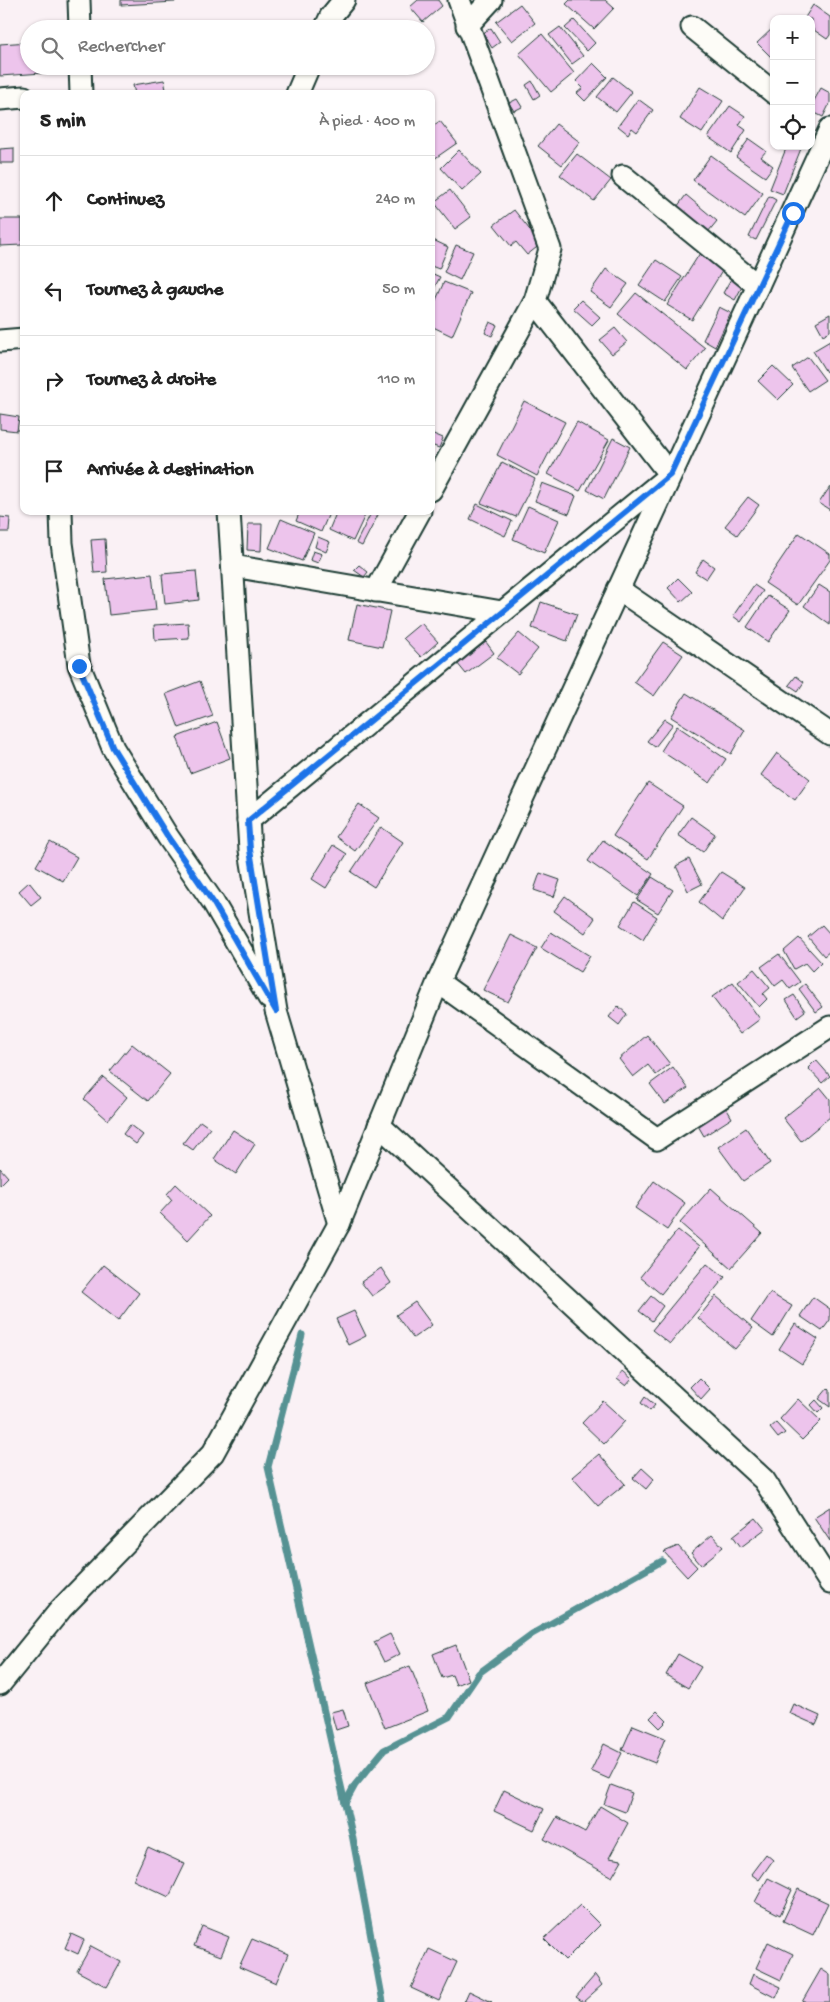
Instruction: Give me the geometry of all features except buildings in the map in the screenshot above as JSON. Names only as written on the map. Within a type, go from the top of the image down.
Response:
[{"type":"street","points":[[79,0],[80,20]]},
{"type":"street","points":[[329,20],[344,0]]},
{"type":"street","points":[[435,483],[535,301],[550,248],[458,0]]},
{"type":"street","points":[[467,26],[491,0]]},
{"type":"street","points":[[692,27],[770,91]]},
{"type":"street","points":[[80,75],[81,90]]},
{"type":"street","points":[[299,90],[305,75]]},
{"type":"street","points":[[0,99],[20,98]]},
{"type":"street","points":[[0,1684],[60,1609],[213,1453],[339,1224],[438,982],[758,286],[823,130]]},
{"type":"street","points":[[623,176],[758,286]]},
{"type":"street","points":[[535,301],[670,475]]},
{"type":"street","points":[[0,341],[20,339]]},
{"type":"street","points":[[248,821],[670,475]]},
{"type":"street","points":[[61,515],[62,543],[79,666],[113,748],[168,837],[213,902],[276,1011]]},
{"type":"street","points":[[229,515],[250,850],[276,1011],[339,1224]]},
{"type":"street","points":[[376,591],[418,515]]},
{"type":"street","points":[[233,566],[502,612]]},
{"type":"street","points":[[618,589],[830,734]]},
{"type":"street","points":[[438,982],[657,1139],[830,1027]]},
{"type":"street","points":[[380,1125],[764,1480],[830,1583]]},
{"type":"waterway","points":[[302,1335],[268,1467],[352,1834],[383,2002]]},
{"type":"waterway","points":[[345,1803],[355,1785],[384,1750],[449,1717],[479,1673],[532,1634],[662,1561]]},
{"type":"route","points":[[79,666],[113,748],[168,837],[213,902],[276,1011],[250,850],[248,821],[670,475],[793,213]]}]
